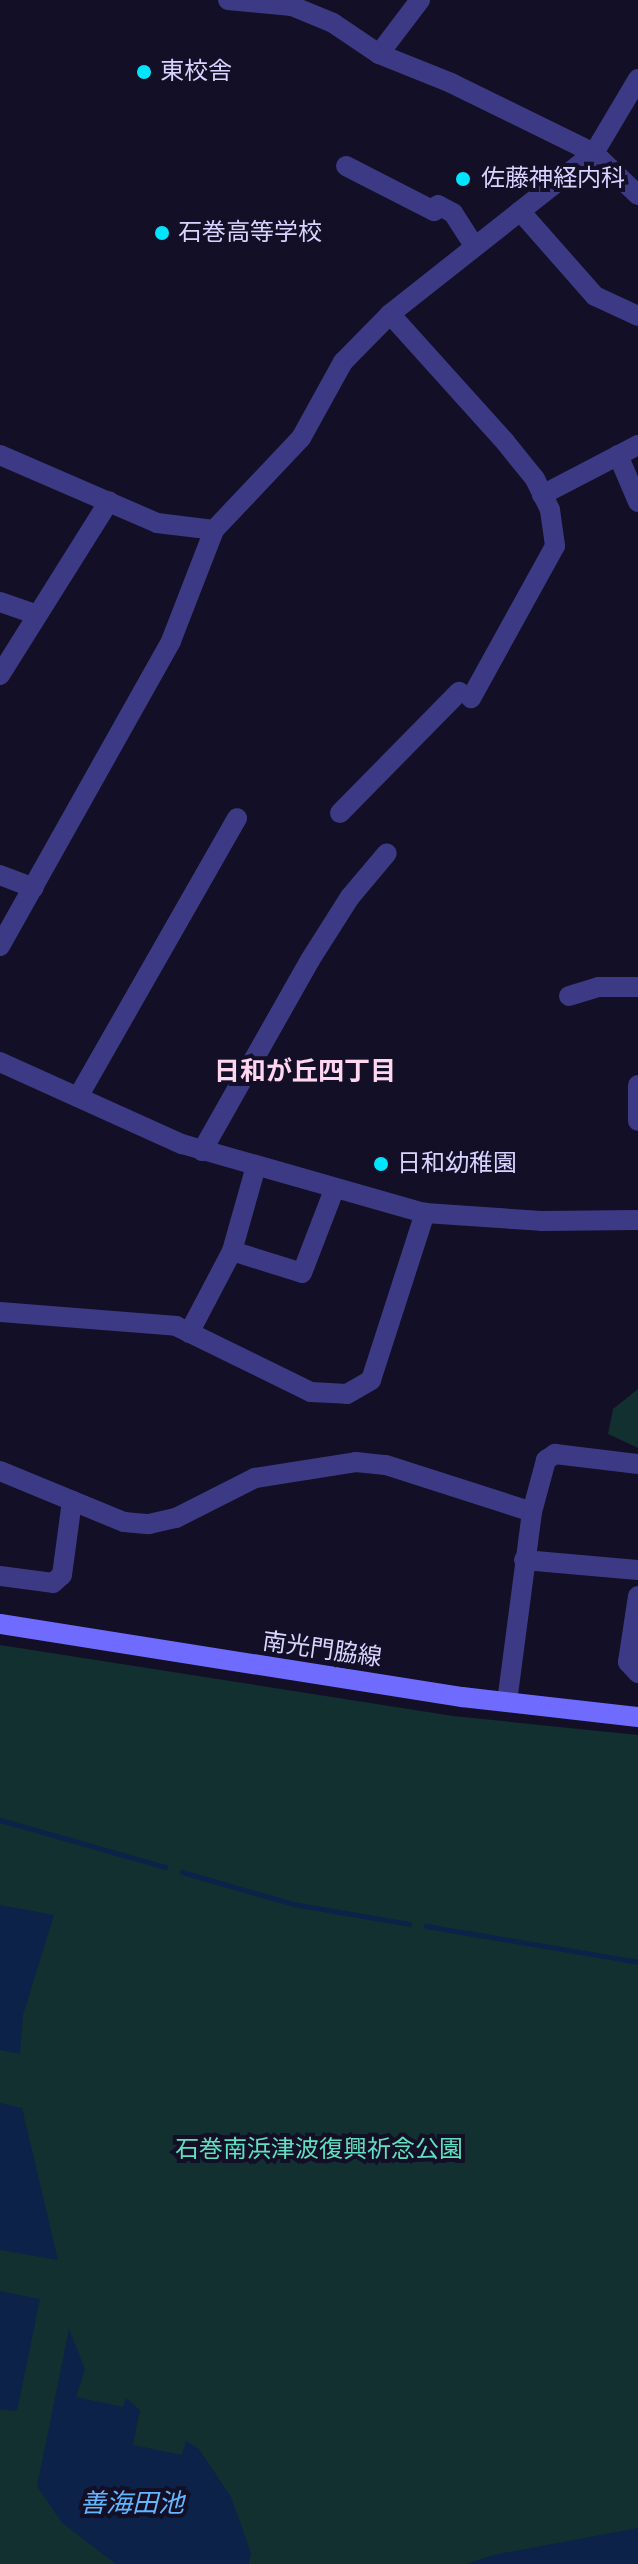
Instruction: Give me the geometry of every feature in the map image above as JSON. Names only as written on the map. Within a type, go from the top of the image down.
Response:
[{"type":"street","points":[[228,0],[293,3],[333,23],[379,54],[451,83],[594,153],[638,195]]},
{"type":"street","points":[[379,54],[420,0]]},
{"type":"street","points":[[0,946],[171,641],[214,530],[301,438],[343,362],[390,314],[594,153],[638,79]]},
{"type":"street","points":[[346,166],[434,211],[438,205],[453,213],[475,247]]},
{"type":"street","points":[[520,211],[595,296],[638,316]]},
{"type":"street","points":[[340,813],[465,695],[555,546],[542,495],[506,443],[390,314]]},
{"type":"street","points":[[542,495],[638,445]]},
{"type":"street","points":[[0,455],[157,523],[214,530]]},
{"type":"street","points":[[618,455],[638,502]]},
{"type":"street","points":[[0,675],[109,501]]},
{"type":"street","points":[[0,602],[37,615]]},
{"type":"street","points":[[78,1097],[237,818]]},
{"type":"street","points":[[202,1151],[310,960],[350,897],[387,853]]},
{"type":"street","points":[[0,875],[34,888]]},
{"type":"street","points":[[569,996],[598,987],[638,987]]},
{"type":"street","points":[[0,1062],[202,1151],[425,1213],[541,1221],[638,1220]]},
{"type":"street","points":[[638,1085],[638,1121]]},
{"type":"street","points":[[189,1333],[232,1251],[256,1166]]},
{"type":"street","points":[[232,1251],[302,1273],[334,1190]]},
{"type":"street","points":[[0,1312],[122,1319],[176,1326],[327,1397],[362,1388],[371,1380],[425,1213]]},
{"type":"street","points":[[507,1702],[524,1560],[532,1512],[546,1460],[555,1454],[638,1464]]},
{"type":"street","points":[[0,1471],[124,1522],[149,1524],[176,1518],[255,1478],[356,1462],[386,1465],[532,1512]]},
{"type":"street","points":[[0,1576],[53,1583],[62,1575],[72,1501]]},
{"type":"street","points":[[524,1560],[638,1570]]},
{"type":"street","points":[[638,1596],[628,1662],[638,1673]]},
{"type":"street","name":"南光門脇線","points":[[0,1624],[507,1702],[638,1717]]},
{"type":"green space","points":[[638,1389],[638,1448],[608,1434],[613,1409]]},
{"type":"green space","name":"石巻南浜津波復興祈念公園","points":[[0,1645],[453,1716],[638,1735],[638,2564],[0,2564]]},
{"type":"water","points":[[0,1905],[54,1915],[23,2015],[20,2054],[0,2050]]},
{"type":"water","points":[[0,2103],[22,2108],[58,2260],[0,2250]]},
{"type":"water","points":[[0,2291],[40,2299],[17,2411],[0,2409]]},
{"type":"water","name":"善海田池","points":[[69,2329],[85,2369],[76,2397],[123,2407],[126,2398],[140,2410],[133,2445],[182,2455],[186,2441],[199,2449],[231,2497],[251,2553],[249,2564],[116,2564],[62,2523],[37,2486]]},
{"type":"water","points":[[638,2528],[638,2564],[467,2564],[493,2555]]},
{"type":"waterway","points":[[0,1820],[165,1867]]},
{"type":"waterway","points":[[182,1872],[293,1904],[409,1924]]},
{"type":"waterway","points":[[426,1926],[638,1962]]},
{"type":"place","name":"東校舎","points":[[144,72]]},
{"type":"place","name":"佐藤神経内科","points":[[463,179]]},
{"type":"place","name":"石巻高等学校","points":[[162,233]]},
{"type":"place","name":"日和幼稚園","points":[[381,1164]]},
{"type":"district","name":"日和が丘四丁目","points":[[305,1072]]}]
